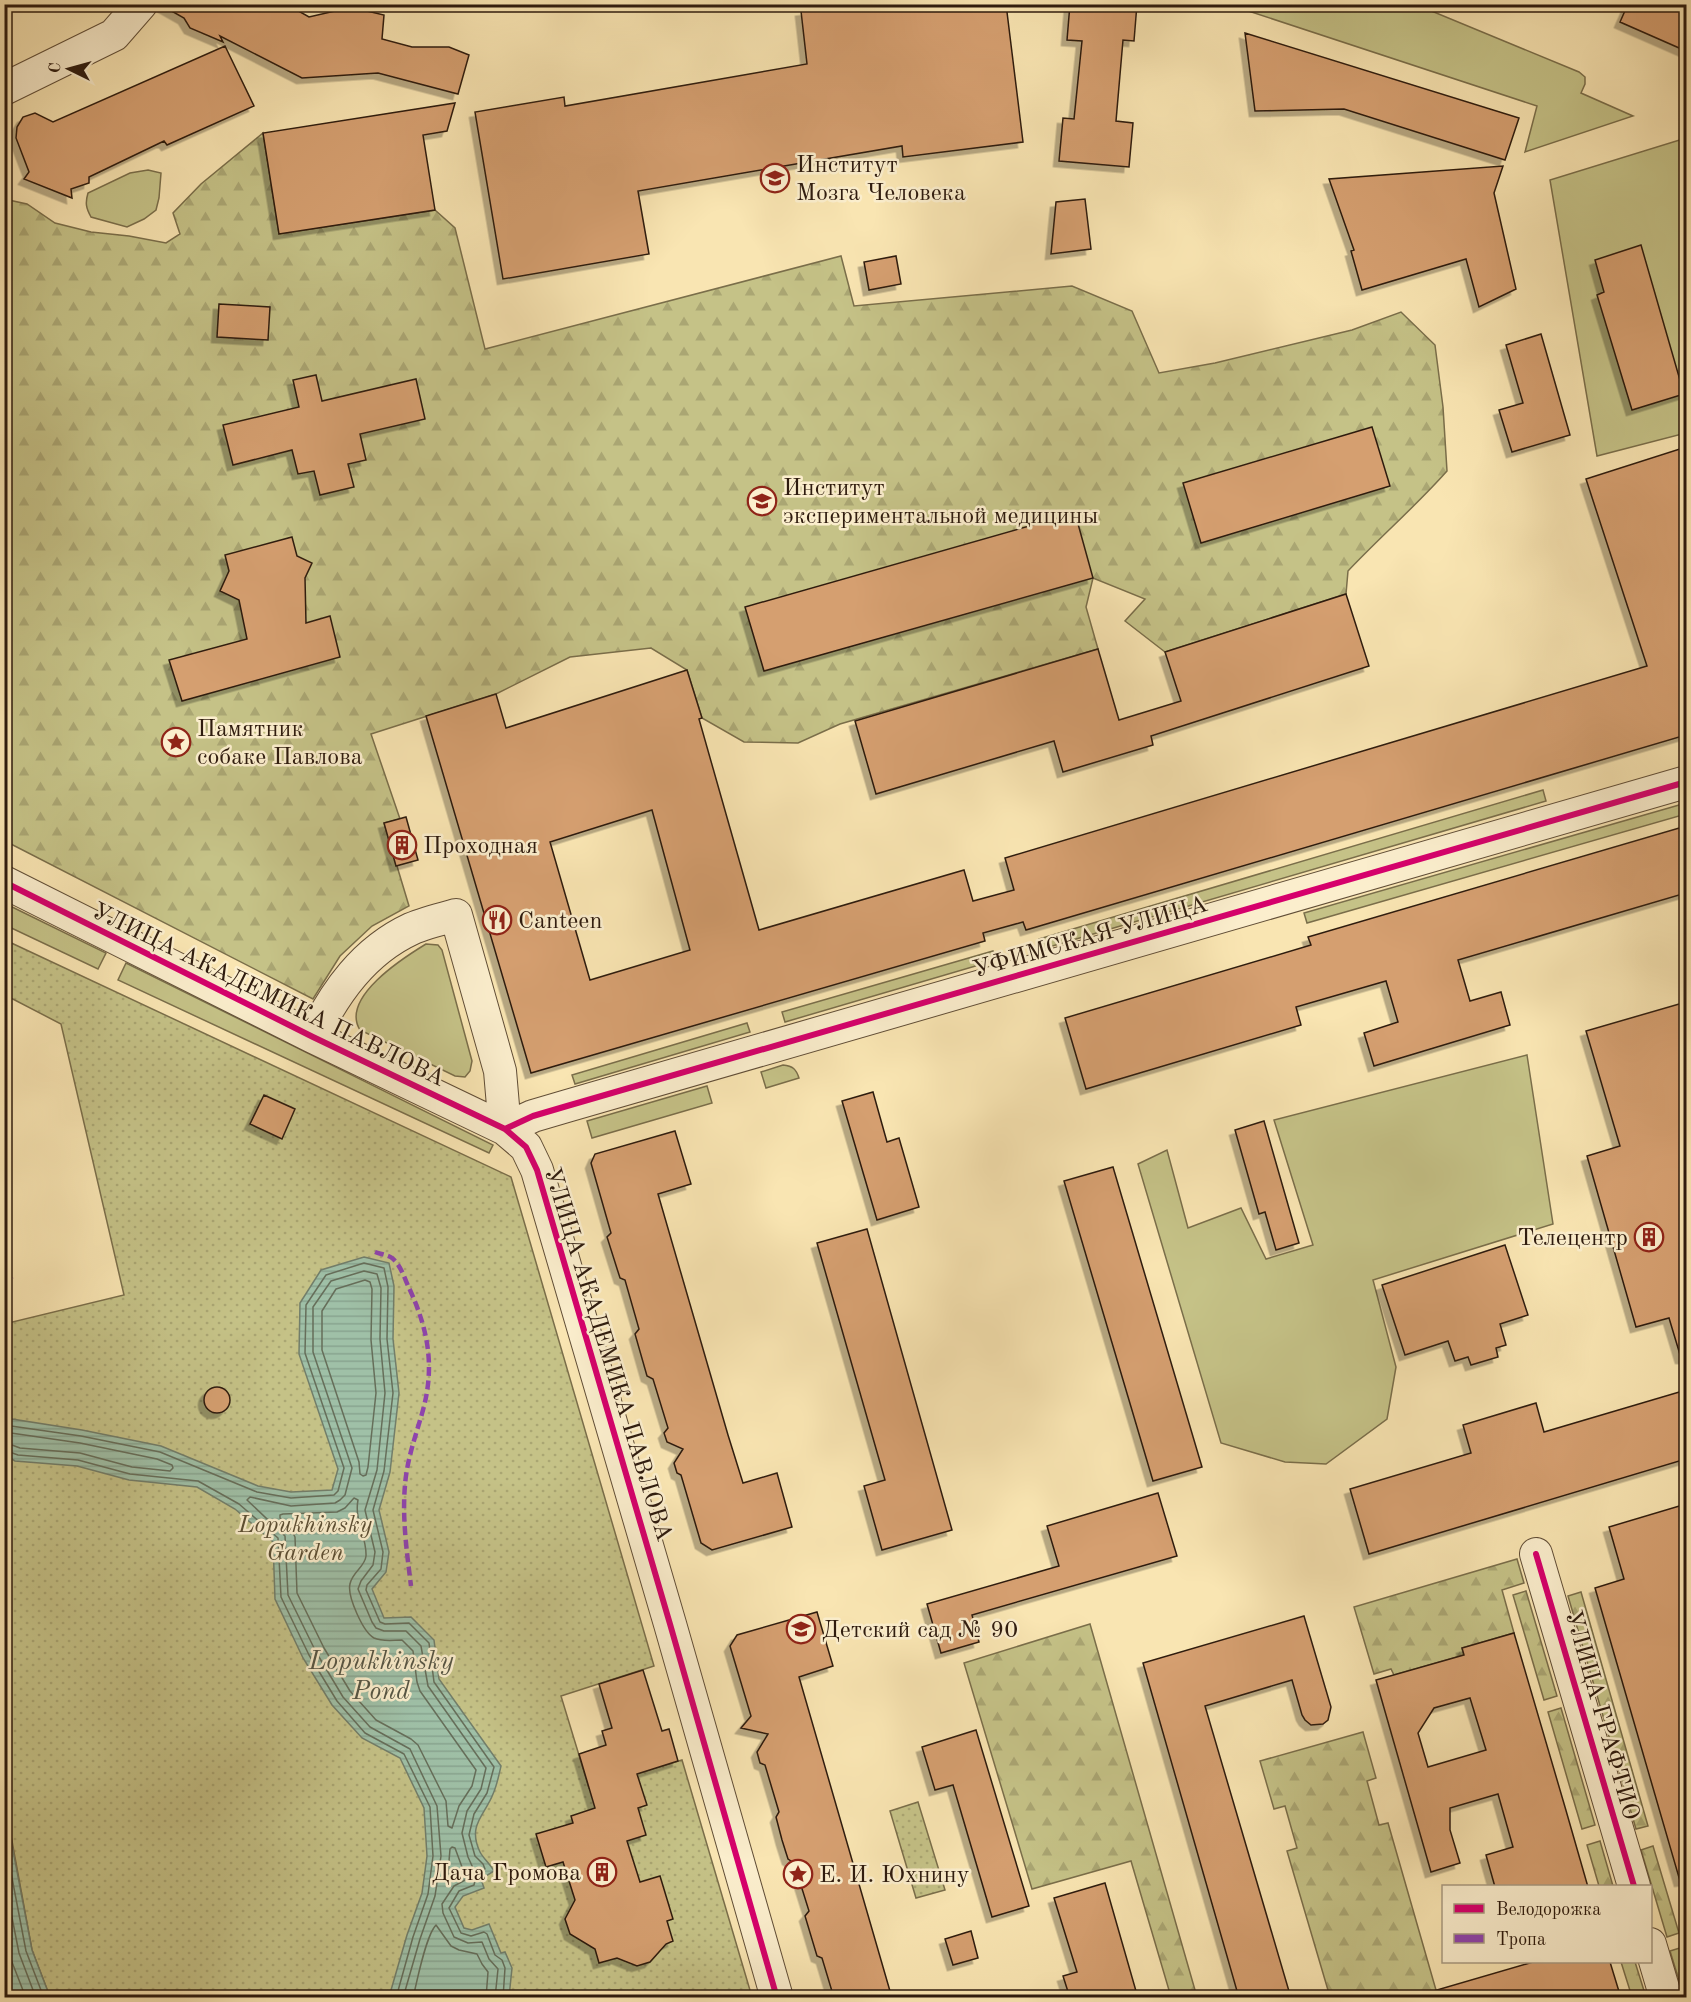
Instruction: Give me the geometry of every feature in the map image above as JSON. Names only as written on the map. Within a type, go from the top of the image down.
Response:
[{"type":"street","points":[[4,89],[114,35],[141,4]]},
{"type":"street","name":"УФИМСКАЯ УЛИЦА","points":[[505,1129],[533,1116],[567,1106],[1686,782]]},
{"type":"street","name":"УЛИЦА АКАДЕМИКА ПАВЛОВА","points":[[4,882],[313,1037],[505,1129],[526,1147],[537,1170],[777,1998]]},
{"type":"street","points":[[313,1037],[337,993],[356,969],[382,946],[411,929],[456,915],[500,1071],[505,1129]]},
{"type":"street","name":"УЛИЦА ГРАФТИО","points":[[1536,1554],[1633,1885]]},
{"type":"street","points":[[1652,1951],[1666,1998]]},
{"type":"green space","points":[[1230,5],[1417,5],[1579,72],[1585,77],[1581,93],[1633,116],[1525,152],[1537,106]]},
{"type":"green space","name":"Институт экспериментальной медицины","points":[[263,133],[279,234],[435,210],[455,228],[485,349],[841,256],[854,306],[1072,286],[1132,311],[1159,373],[1215,363],[1352,330],[1401,312],[1435,345],[1443,407],[1447,471],[1348,571],[1346,594],[1165,652],[1125,621],[1145,599],[1093,578],[1086,607],[1098,649],[840,724],[798,743],[744,742],[702,718],[687,670],[651,648],[570,657],[496,694],[371,734],[400,819],[384,823],[409,906],[372,926],[340,956],[313,999],[5,841],[4,199],[27,204],[55,223],[91,232],[166,243],[180,234],[173,213],[201,184]]},
{"type":"green space","points":[[1686,138],[1686,433],[1597,456],[1550,180]]},
{"type":"green space","points":[[148,170],[161,173],[156,210],[127,227],[91,217],[86,205],[88,193],[130,173]]},
{"type":"green space","points":[[1543,790],[1546,801],[1042,949],[1039,939]]},
{"type":"green space","points":[[1686,803],[1686,814],[1307,923],[1304,913]]},
{"type":"green space","points":[[4,903],[106,953],[98,969],[5,925]]},
{"type":"green space","name":"Lopukhinsky Garden","points":[[5,940],[511,1177],[654,1666],[561,1696],[589,1788],[682,1760],[752,1997],[50,1997],[32,1950],[5,1803],[4,1324],[124,1295],[61,1024],[5,995]]},
{"type":"green space","points":[[426,944],[438,945],[442,950],[472,1061],[470,1071],[465,1077],[455,1076],[360,1030],[356,1018],[359,1005],[366,992],[377,980]]},
{"type":"green space","points":[[993,951],[996,960],[785,1022],[782,1012]]},
{"type":"green space","points":[[126,963],[493,1145],[489,1153],[118,980]]},
{"type":"green space","points":[[747,1023],[750,1032],[575,1084],[572,1075]]},
{"type":"green space","points":[[1527,1055],[1553,1224],[1373,1280],[1396,1367],[1387,1419],[1326,1464],[1285,1462],[1221,1443],[1138,1164],[1167,1150],[1188,1228],[1241,1208],[1266,1259],[1313,1245],[1274,1120]]},
{"type":"green space","points":[[783,1065],[794,1068],[799,1078],[766,1088],[761,1072]]},
{"type":"green space","points":[[707,1086],[712,1103],[592,1138],[587,1121]]},
{"type":"green space","points":[[1517,1559],[1524,1583],[1502,1590],[1514,1633],[1462,1648],[1464,1655],[1394,1675],[1391,1669],[1374,1674],[1354,1607]]},
{"type":"green space","points":[[1526,1591],[1557,1696],[1544,1700],[1513,1595]]},
{"type":"green space","points":[[1581,1592],[1648,1826],[1636,1829],[1568,1596]]},
{"type":"green space","points":[[1090,1624],[1197,1997],[1171,1997],[1131,1861],[1032,1889],[964,1663]]},
{"type":"green space","points":[[1561,1708],[1595,1825],[1582,1829],[1548,1712]]},
{"type":"green space","points":[[1363,1732],[1376,1778],[1367,1781],[1379,1825],[1388,1823],[1438,1997],[1330,1997],[1287,1851],[1297,1848],[1285,1806],[1274,1809],[1260,1761]]},
{"type":"green space","points":[[918,1802],[945,1890],[916,1898],[890,1811]]},
{"type":"green space","points":[[1600,1841],[1613,1885],[1599,1885],[1587,1845]]},
{"type":"green space","points":[[1653,1846],[1679,1933],[1667,1937],[1641,1850]]},
{"type":"green space","points":[[1683,1947],[1686,1961],[1686,1997],[1684,1997],[1670,1951]]},
{"type":"green space","points":[[1621,1963],[1635,1963],[1646,1997],[1632,1997]]},
{"type":"water","name":"Lopukhinsky Pond","points":[[364,1257],[389,1263],[394,1286],[393,1339],[399,1393],[390,1472],[379,1510],[389,1552],[386,1572],[372,1589],[384,1618],[411,1617],[434,1640],[439,1679],[501,1766],[494,1791],[476,1827],[475,1834],[480,1852],[494,1871],[481,1879],[484,1888],[463,1896],[455,1907],[464,1928],[472,1930],[489,1924],[501,1953],[505,1952],[512,1968],[509,1997],[389,1997],[422,1893],[427,1856],[424,1808],[400,1758],[362,1738],[332,1705],[303,1658],[275,1599],[273,1542],[235,1509],[197,1487],[129,1480],[77,1466],[15,1461],[5,1455],[5,1418],[161,1446],[258,1486],[291,1492],[332,1490],[338,1469],[299,1354],[300,1303],[321,1270]]},
{"type":"water","points":[[4,1803],[32,1950],[50,1997],[5,1997]]},
{"type":"building","points":[[159,4],[286,4],[309,17],[335,11],[367,11],[384,15],[382,39],[412,47],[449,47],[469,55],[458,94],[378,73],[302,78],[220,36],[223,42],[190,28],[184,18]]},
{"type":"building","points":[[861,4],[862,9],[893,4],[1006,4],[1023,142],[903,157],[902,146],[638,191],[649,254],[503,279],[475,112],[564,97],[565,106],[807,64],[801,11]]},
{"type":"building","points":[[1070,4],[1137,4],[1134,41],[1123,40],[1116,121],[1133,123],[1129,167],[1059,161],[1063,118],[1074,119],[1082,41],[1067,40]]},
{"type":"building","points":[[1628,4],[1686,4],[1686,51],[1620,22]]},
{"type":"building","points":[[1245,33],[1519,118],[1505,160],[1344,109],[1255,111]]},
{"type":"building","points":[[225,46],[254,106],[167,145],[164,141],[89,177],[89,183],[71,189],[72,198],[24,179],[29,172],[16,138],[17,127],[23,117],[35,113],[53,122]]},
{"type":"building","points":[[455,103],[447,131],[423,135],[435,210],[279,234],[263,133]]},
{"type":"building","points":[[1503,166],[1494,193],[1516,289],[1479,307],[1466,259],[1362,290],[1351,251],[1354,250],[1329,179]]},
{"type":"building","points":[[1085,199],[1091,249],[1051,254],[1056,202]]},
{"type":"building","points":[[1641,245],[1684,394],[1632,410],[1597,295],[1604,292],[1595,260]]},
{"type":"building","points":[[896,256],[901,284],[869,290],[864,262]]},
{"type":"building","points":[[219,304],[270,307],[268,340],[217,337]]},
{"type":"building","points":[[1541,334],[1570,435],[1512,452],[1499,410],[1523,403],[1506,345]]},
{"type":"building","points":[[316,375],[322,401],[416,379],[425,419],[360,434],[366,460],[348,464],[354,487],[320,495],[314,471],[298,474],[292,450],[233,465],[223,425],[299,407],[293,380]]},
{"type":"building","points":[[1372,427],[1390,486],[1201,543],[1183,483]]},
{"type":"building","points":[[1686,447],[1686,735],[1026,930],[1023,922],[983,933],[985,941],[531,1073],[426,716],[496,694],[506,728],[687,670],[759,930],[964,870],[973,901],[1014,890],[1005,858],[1647,666],[1586,479]],"holes":[[[652,810],[690,950],[590,980],[550,842]]]},
{"type":"building","points":[[1075,513],[1093,578],[764,671],[745,607]]},
{"type":"building","points":[[292,537],[297,556],[312,563],[305,578],[306,623],[330,616],[340,657],[182,701],[169,660],[247,639],[239,600],[220,591],[229,571],[225,555]]},
{"type":"building","points":[[1346,594],[1369,666],[1151,736],[1153,745],[1063,772],[1054,741],[876,794],[855,721],[1098,649],[1119,720],[1181,701],[1165,652]]},
{"type":"building","name":"Проходная","points":[[406,817],[418,860],[396,866],[384,823]]},
{"type":"building","points":[[1686,826],[1686,893],[1458,960],[1470,1001],[1501,992],[1510,1025],[1374,1066],[1364,1033],[1398,1022],[1386,981],[1296,1007],[1301,1025],[1086,1089],[1065,1018],[1311,945],[1308,937]]},
{"type":"building","name":"Телецентр","points":[[1686,1002],[1686,1358],[1681,1358],[1669,1318],[1636,1327],[1587,1156],[1620,1146],[1586,1031]]},
{"type":"building","points":[[873,1092],[887,1142],[899,1138],[919,1207],[877,1220],[842,1101]]},
{"type":"building","points":[[264,1095],[295,1109],[282,1139],[250,1124]]},
{"type":"building","points":[[1264,1121],[1299,1243],[1276,1250],[1265,1212],[1259,1214],[1235,1130]]},
{"type":"building","points":[[675,1131],[691,1184],[658,1194],[728,1435],[743,1483],[777,1473],[792,1527],[712,1550],[701,1543],[681,1475],[677,1473],[674,1463],[683,1449],[667,1442],[664,1433],[668,1428],[653,1379],[647,1376],[635,1334],[639,1329],[625,1280],[620,1278],[607,1237],[611,1233],[591,1163],[595,1154]]},
{"type":"building","points":[[1113,1167],[1202,1467],[1153,1481],[1064,1181]]},
{"type":"building","points":[[867,1229],[952,1530],[882,1550],[864,1486],[885,1480],[817,1243]]},
{"type":"building","points":[[1505,1245],[1528,1315],[1500,1324],[1506,1345],[1496,1348],[1498,1357],[1471,1365],[1468,1357],[1455,1361],[1448,1341],[1405,1355],[1382,1285]]},
{"type":"building","points":[[217,1387],[226,1391],[230,1400],[226,1409],[217,1413],[208,1409],[204,1400],[208,1391]]},
{"type":"building","points":[[1686,1390],[1686,1459],[1369,1554],[1350,1489],[1471,1453],[1463,1425],[1536,1403],[1544,1432]]},
{"type":"building","points":[[1158,1493],[1177,1556],[972,1615],[979,1642],[941,1653],[927,1604],[1059,1566],[1047,1526]]},
{"type":"building","points":[[1686,1504],[1686,1880],[1680,1881],[1595,1588],[1624,1579],[1609,1527]]},
{"type":"building","points":[[817,1612],[833,1666],[799,1677],[892,1998],[834,1998],[822,1958],[817,1956],[805,1916],[809,1911],[794,1863],[788,1859],[782,1840],[776,1817],[779,1812],[765,1765],[760,1763],[757,1752],[768,1734],[741,1728],[751,1716],[730,1646],[737,1635]]},
{"type":"building","points":[[1304,1616],[1331,1707],[1328,1720],[1323,1724],[1311,1725],[1305,1720],[1292,1680],[1205,1706],[1291,1998],[1239,1998],[1143,1663]]},
{"type":"building","points":[[1514,1633],[1587,1885],[1494,1885],[1486,1855],[1513,1847],[1498,1794],[1450,1808],[1450,1830],[1460,1863],[1431,1872],[1376,1680],[1464,1655],[1462,1648]],"holes":[[[1470,1698],[1486,1750],[1428,1767],[1418,1733],[1434,1708]]]},
{"type":"building","name":"Дача Громова","points":[[643,1670],[662,1731],[669,1729],[678,1761],[637,1774],[647,1805],[638,1808],[646,1835],[627,1841],[640,1882],[660,1876],[673,1919],[667,1921],[673,1941],[666,1944],[650,1962],[637,1966],[617,1958],[599,1963],[595,1949],[570,1934],[565,1919],[575,1900],[563,1862],[546,1867],[536,1834],[573,1823],[571,1816],[595,1808],[579,1754],[606,1745],[602,1731],[612,1728],[599,1684]]},
{"type":"building","points":[[976,1730],[1029,1906],[992,1917],[953,1785],[935,1790],[922,1747]]},
{"type":"building","points":[[1105,1883],[1138,1998],[1070,1998],[1063,1976],[1077,1972],[1054,1898]]},
{"type":"building","points":[[971,1931],[978,1958],[953,1965],[945,1939]]},
{"type":"building","points":[[1530,1963],[1610,1963],[1621,1998],[1431,1998],[1430,1992]]},
{"type":"marked path","points":[[375,1252],[392,1258],[400,1269],[421,1319],[428,1348],[427,1394],[410,1456],[404,1498],[411,1586]]},
{"type":"marked path","points":[[4,1288],[12,1277]]},
{"type":"cycle path","points":[[505,1129],[533,1116],[567,1106],[1686,782]]},
{"type":"cycle path","points":[[4,882],[313,1037],[505,1129],[526,1147],[537,1170],[777,1998]]},
{"type":"cycle path","points":[[1536,1554],[1634,1885]]},
{"type":"place","name":"Институт Мозга Человека","points":[[775,178]]},
{"type":"place","name":"Институт экспериментальной медицины","points":[[762,501]]},
{"type":"place","name":"Памятник собаке Павлова","points":[[176,742]]},
{"type":"place","name":"Проходная","points":[[402,845]]},
{"type":"place","name":"Canteen","points":[[497,920]]},
{"type":"place","name":"Телецентр","points":[[1649,1237]]},
{"type":"place","name":"Детский сад № 90","points":[[801,1629]]},
{"type":"place","name":"Дача Громова","points":[[602,1872]]},
{"type":"place","name":"Е. И. Юхнину","points":[[798,1874]]}]
